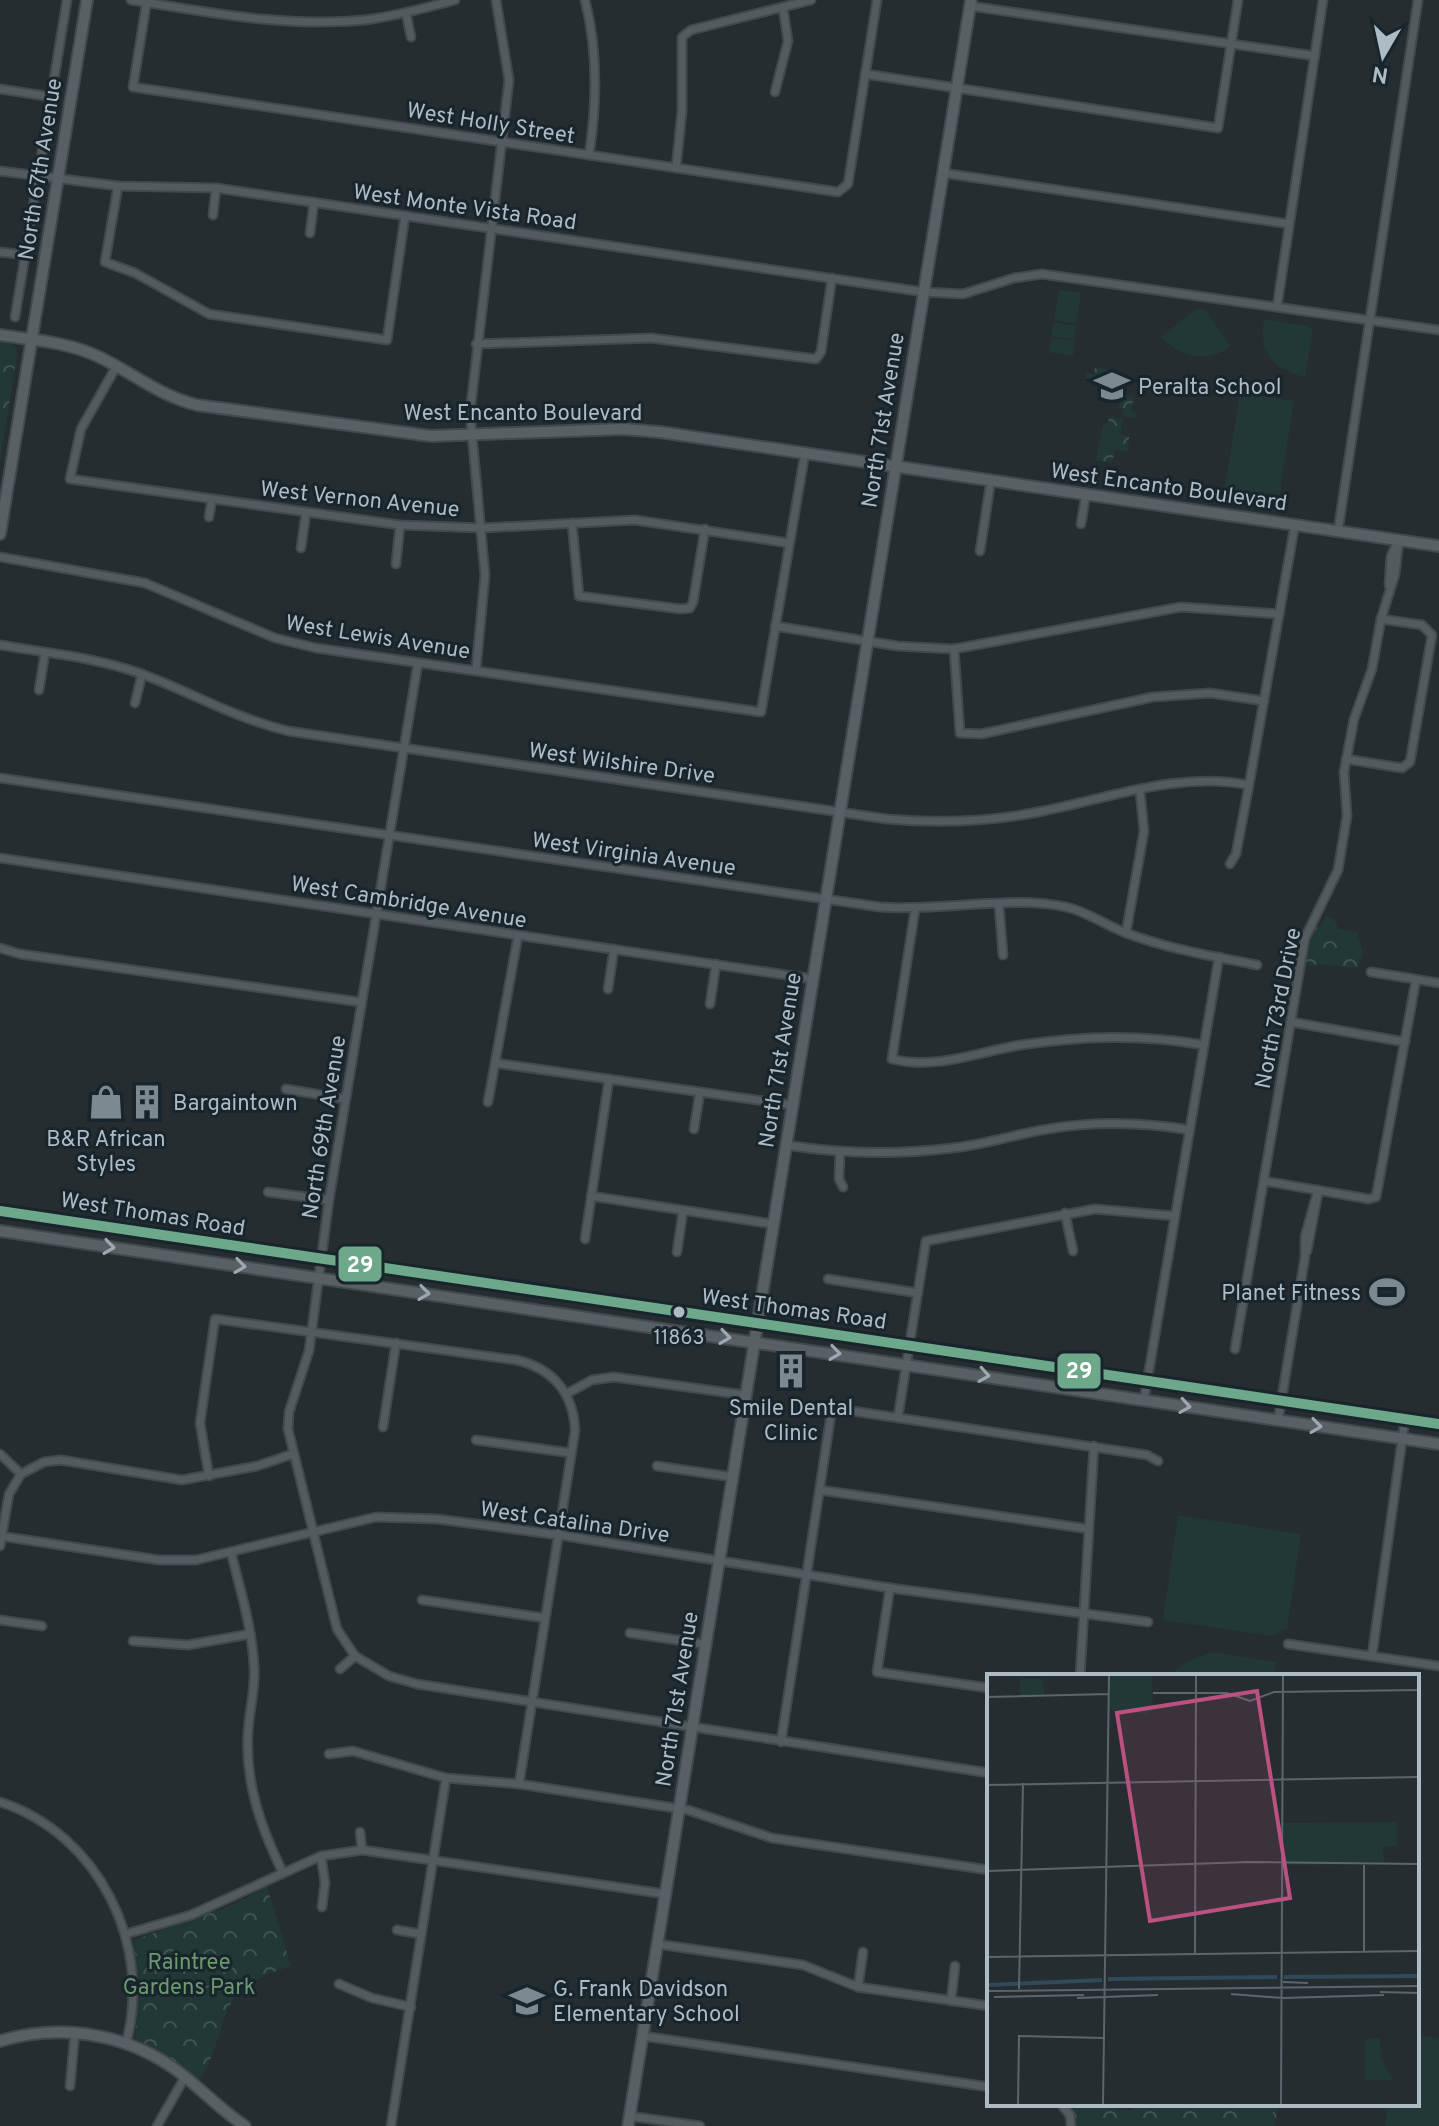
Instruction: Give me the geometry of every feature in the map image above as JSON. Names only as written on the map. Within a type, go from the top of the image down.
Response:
[{"type":"street","name":"North 67th Avenue","points":[[15,317],[67,0]]},
{"type":"street","name":"North 67th Avenue","points":[[0,534],[87,0]]},
{"type":"street","points":[[131,0],[282,21],[364,20],[455,0]]},
{"type":"street","points":[[476,670],[484,600],[482,528],[471,436],[476,344],[509,80],[496,0]]},
{"type":"street","points":[[585,0],[594,48],[596,96],[589,155]]},
{"type":"street","points":[[676,168],[682,111],[682,37],[691,30],[811,0]]},
{"type":"street","points":[[877,0],[865,74],[1218,128],[1238,0]]},
{"type":"street","points":[[1277,307],[1323,0]]},
{"type":"street","points":[[1338,531],[1418,0]]},
{"type":"street","name":"West Holly Street","points":[[147,1],[133,87],[838,192],[848,184],[865,74]]},
{"type":"street","points":[[971,3],[1315,56]]},
{"type":"street","name":"North 71st Avenue","points":[[628,2121],[971,3]]},
{"type":"street","points":[[775,92],[788,41],[783,8]]},
{"type":"street","points":[[406,13],[411,37]]},
{"type":"street","points":[[0,89],[52,97]]},
{"type":"street","name":"West Monte Vista Road","points":[[0,171],[118,186],[216,188],[924,292],[963,294],[1014,278],[1042,274],[1439,330]]},
{"type":"street","points":[[943,173],[1289,224]]},
{"type":"street","points":[[118,186],[105,262],[135,273],[209,314],[387,340],[405,216]]},
{"type":"street","points":[[213,215],[216,188]]},
{"type":"street","points":[[310,233],[314,202]]},
{"type":"street","points":[[0,252],[26,255]]},
{"type":"street","points":[[476,344],[651,338],[816,359],[821,352],[832,278]]},
{"type":"street","name":"West Encanto Boulevard","points":[[0,335],[67,346],[116,367],[166,395],[197,405],[410,435],[471,436],[623,429],[895,465],[1439,546]]},
{"type":"street","name":"West Vernon Avenue","points":[[116,367],[81,429],[70,479],[400,525],[482,528],[635,520],[789,543]]},
{"type":"street","points":[[805,453],[775,626],[867,642],[954,649],[1181,607],[1279,614]]},
{"type":"street","points":[[980,551],[991,480]]},
{"type":"street","points":[[1081,524],[1086,494]]},
{"type":"street","points":[[209,517],[212,499]]},
{"type":"street","points":[[301,548],[306,513]]},
{"type":"street","points":[[572,523],[579,596],[690,608],[705,529]]},
{"type":"street","points":[[1230,864],[1236,854],[1295,524]]},
{"type":"street","points":[[396,564],[400,525]]},
{"type":"street","name":"North 73rd Drive","points":[[1235,1349],[1309,926],[1338,870],[1347,816],[1346,759],[1354,719],[1372,669],[1381,619],[1395,574],[1399,540]]},
{"type":"street","name":"West Lewis Avenue","points":[[0,557],[145,583],[275,638],[298,644],[761,712],[775,626]]},
{"type":"street","points":[[1346,759],[1408,766],[1432,635],[1429,628],[1381,619]]},
{"type":"street","name":"West Wilshire Drive","points":[[0,645],[105,662],[142,674],[259,724],[839,812],[926,822],[971,821],[1209,779],[1249,785]]},
{"type":"street","points":[[954,649],[960,733],[981,734],[1153,697],[1210,693],[1264,701]]},
{"type":"street","points":[[39,690],[45,653]]},
{"type":"street","name":"North 69th Avenue","points":[[418,663],[378,914],[360,1002],[312,1331],[289,1412],[293,1454],[333,1618],[355,1656],[376,1671],[417,1684],[987,1773]]},
{"type":"street","points":[[135,703],[142,674]]},
{"type":"street","name":"West Virginia Avenue","points":[[0,778],[915,910],[999,906],[1070,908],[1126,933],[1257,965]]},
{"type":"street","points":[[1126,933],[1144,831],[1140,791]]},
{"type":"street","name":"West Cambridge Avenue","points":[[0,858],[813,979]]},
{"type":"street","points":[[999,906],[1003,955]]},
{"type":"street","points":[[915,910],[892,1059],[927,1063],[1018,1046],[1116,1036],[1165,1038],[1204,1045]]},
{"type":"street","points":[[488,1102],[518,936]]},
{"type":"street","points":[[0,948],[20,954],[360,1002]]},
{"type":"street","points":[[608,989],[614,949]]},
{"type":"street","points":[[1144,1400],[1219,957]]},
{"type":"street","points":[[710,1004],[716,964]]},
{"type":"street","points":[[1371,972],[1439,983]]},
{"type":"street","points":[[1264,1181],[1369,1199],[1376,1197],[1416,980]]},
{"type":"street","points":[[1291,1022],[1405,1042]]},
{"type":"street","points":[[495,1063],[792,1105]]},
{"type":"street","points":[[585,1239],[609,1079]]},
{"type":"street","points":[[286,1089],[345,1099]]},
{"type":"street","points":[[694,1129],[700,1092]]},
{"type":"street","points":[[786,1145],[840,1153],[895,1153],[955,1148],[1049,1129],[1113,1122],[1189,1130]]},
{"type":"street","points":[[840,1153],[839,1179],[843,1187]]},
{"type":"street","points":[[1278,1421],[1318,1190]]},
{"type":"street","points":[[268,1192],[329,1200]]},
{"type":"street","points":[[591,1196],[773,1224]]},
{"type":"street","points":[[898,1417],[926,1241],[1095,1209],[1175,1216]]},
{"type":"street","name":"West Thomas Road","points":[[0,1211],[1439,1424]]},
{"type":"street","points":[[677,1252],[683,1211]]},
{"type":"street","points":[[1065,1213],[1073,1251]]},
{"type":"street","name":"West Thomas Road","points":[[0,1231],[1439,1444]]},
{"type":"street","points":[[372,1285],[375,1266]]},
{"type":"street","points":[[828,1279],[918,1293]]},
{"type":"street","points":[[515,1306],[517,1287]]},
{"type":"street","points":[[209,1476],[200,1423],[215,1319],[527,1362],[546,1371],[566,1394],[574,1420],[519,1784]]},
{"type":"street","points":[[383,1427],[396,1343]]},
{"type":"street","points":[[566,1394],[592,1380],[614,1377],[745,1395]]},
{"type":"street","points":[[781,1742],[832,1408],[1094,1446],[1147,1455],[1158,1461]]},
{"type":"street","points":[[1372,1656],[1405,1419]]},
{"type":"street","points":[[476,1440],[571,1453]]},
{"type":"street","points":[[1080,1674],[1094,1446]]},
{"type":"street","points":[[0,1454],[21,1474]]},
{"type":"street","points":[[0,1546],[9,1494],[21,1474],[44,1462],[61,1460],[182,1480],[293,1454]]},
{"type":"street","points":[[657,1466],[732,1477]]},
{"type":"street","points":[[820,1490],[1089,1529]]},
{"type":"street","name":"West Catalina Drive","points":[[1,1536],[159,1560],[196,1560],[392,1516],[559,1535],[890,1588],[1084,1616],[1148,1622]]},
{"type":"street","points":[[231,1552],[250,1634],[255,1675],[248,1734],[249,1768],[261,1825],[283,1873]]},
{"type":"street","points":[[890,1588],[877,1672],[987,1688]]},
{"type":"street","points":[[422,1600],[545,1618]]},
{"type":"street","points":[[0,1620],[42,1626]]},
{"type":"street","points":[[630,1633],[704,1644]]},
{"type":"street","points":[[133,1641],[188,1645],[250,1634]]},
{"type":"street","points":[[1288,1644],[1439,1666]]},
{"type":"street","points":[[340,1669],[355,1656]]},
{"type":"street","points":[[329,1754],[353,1751],[446,1778],[519,1784],[678,1809],[707,1814],[772,1838],[987,1870]]},
{"type":"street","points":[[391,2126],[446,1778]]},
{"type":"street","points":[[0,1802],[39,1820],[79,1853],[111,1898],[126,1934],[134,1992],[126,2043]]},
{"type":"street","points":[[360,1832],[362,1850]]},
{"type":"street","points":[[126,1934],[191,1915],[321,1856],[362,1850],[665,1894]]},
{"type":"street","points":[[321,1856],[325,1883],[322,1907]]},
{"type":"street","points":[[397,1930],[421,1934]]},
{"type":"street","points":[[657,1944],[803,1965],[858,1987],[987,2006]]},
{"type":"street","points":[[858,1987],[863,1952]]},
{"type":"street","points":[[951,2001],[955,1966]]},
{"type":"street","points":[[339,1984],[372,1998],[411,2007]]},
{"type":"street","points":[[70,2086],[75,2032]]},
{"type":"street","points":[[0,2041],[36,2033],[75,2032],[126,2043],[154,2055],[245,2126]]},
{"type":"street","points":[[643,2036],[987,2087]]},
{"type":"street","points":[[157,2126],[185,2077]]},
{"type":"street","points":[[1063,2106],[1070,2115],[1071,2126]]},
{"type":"street","points":[[628,2121],[700,2126]]},
{"type":"green space","points":[[1059,290],[1081,293],[1076,324],[1054,320]]},
{"type":"green space","points":[[1197,308],[1204,309],[1231,346],[1213,355],[1194,356],[1177,350],[1161,337]]},
{"type":"green space","points":[[1264,319],[1307,326],[1313,330],[1305,377],[1284,369],[1270,358],[1263,341]]},
{"type":"green space","points":[[1054,322],[1077,326],[1074,340],[1051,336]]},
{"type":"green space","points":[[1052,338],[1075,341],[1073,356],[1049,352]]},
{"type":"green space","points":[[0,341],[15,345],[17,355],[0,461]]},
{"type":"green space","points":[[1095,368],[1121,371],[1120,380],[1097,376],[1095,383],[1084,382],[1086,373],[1094,374]]},
{"type":"green space","points":[[1240,393],[1294,401],[1278,503],[1224,494]]},
{"type":"green space","points":[[1121,394],[1134,396],[1131,411],[1136,413],[1136,418],[1123,416],[1124,409],[1119,408]]},
{"type":"green space","points":[[1109,416],[1123,419],[1120,434],[1129,437],[1128,451],[1115,450],[1112,463],[1096,460],[1103,426],[1108,424]]},
{"type":"green space","points":[[1326,915],[1335,921],[1338,929],[1357,932],[1363,954],[1358,968],[1318,964],[1309,967],[1310,963],[1306,962],[1314,926],[1320,927]]},
{"type":"green space","points":[[1178,1515],[1301,1534],[1287,1628],[1271,1636],[1163,1620]]},
{"type":"green space","points":[[1213,1652],[1276,1662],[1274,1674],[1171,1674],[1188,1661]]},
{"type":"green space","name":"Raintree Gardens Park","points":[[267,1887],[291,1966],[247,1986],[236,1997],[200,2080],[135,2038],[139,1990],[134,1940],[227,1907]]},
{"type":"green space","points":[[176,1978],[177,2012],[158,2012],[156,1979]]},
{"type":"green space","points":[[1419,2035],[1439,2038],[1439,2126],[1385,2126],[1388,2106],[1419,2106]]},
{"type":"green space","points":[[1133,2106],[1278,2106],[1275,2126],[1077,2126],[1072,2107],[1132,2111]]},
{"type":"green space","points":[[1261,2106],[1274,2106],[1271,2126],[1258,2124]]},
{"type":"transit line","name":"29","points":[[0,1211],[1439,1424]]},
{"type":"place","name":"Peralta School","points":[[1112,386]]},
{"type":"place","name":"B&R African Styles","points":[[106,1102]]},
{"type":"place","name":"Bargaintown","points":[[147,1102]]},
{"type":"place","name":"Planet Fitness","points":[[1387,1292]]},
{"type":"place","name":"11863","points":[[679,1312]]},
{"type":"place","name":"Smile Dental Clinic","points":[[791,1371]]},
{"type":"place","name":"G. Frank Davidson Elementary School","points":[[527,2001]]}]
